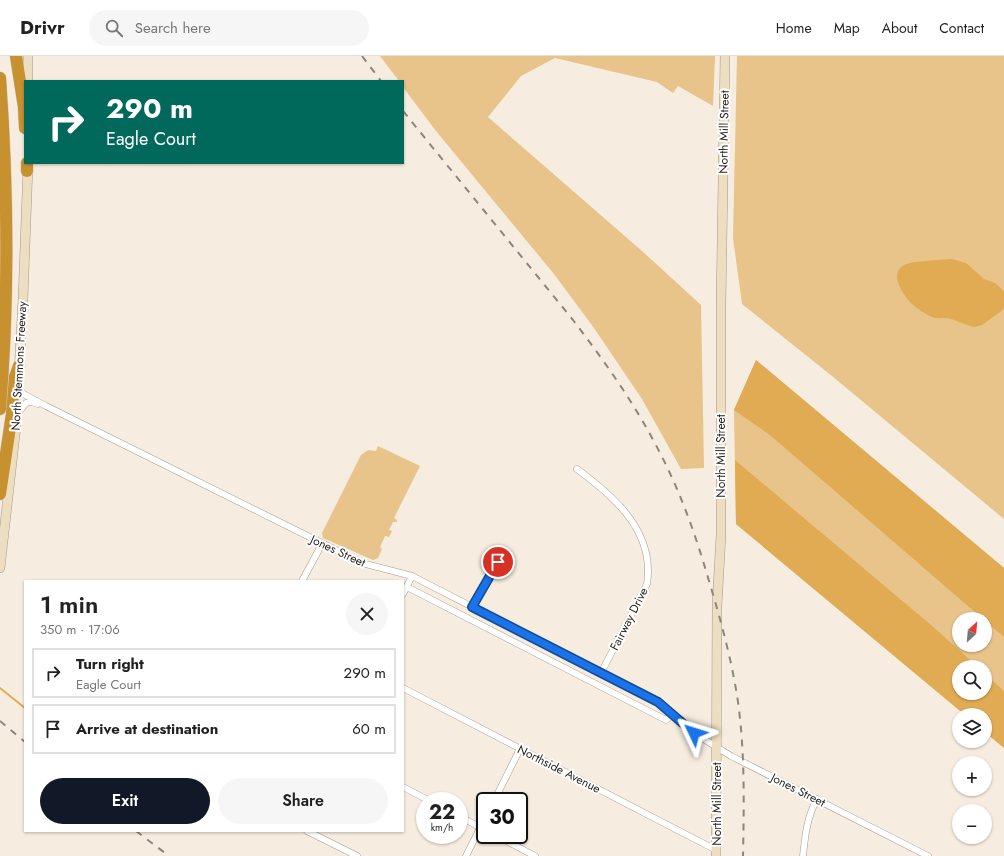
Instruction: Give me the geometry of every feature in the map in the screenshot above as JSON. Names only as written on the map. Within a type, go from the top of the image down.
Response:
[{"type":"highway","points":[[16,56],[24,107]]},
{"type":"highway","name":"North Stemmons Freeway","points":[[0,78],[5,155],[7,258],[5,330],[0,409]]},
{"type":"highway","points":[[0,494],[12,414],[15,377],[19,366]]},
{"type":"main road","points":[[28,56],[28,80]]},
{"type":"main road","name":"North Mill Street","points":[[716,853],[717,606],[721,535],[724,56]]},
{"type":"main road","name":"North Stemmons Freeway","points":[[0,568],[18,391],[23,299],[27,166]]},
{"type":"street","name":"Jones Street","points":[[18,391],[362,563],[412,576],[658,702],[694,733],[731,756],[928,856]]},
{"type":"street","name":"Jones Street","points":[[16,415],[26,403],[31,402],[46,406]]},
{"type":"street","name":"Fairway Drive","points":[[577,469],[612,497],[627,514],[638,530],[643,541],[649,571],[647,584],[601,673]]},
{"type":"street","points":[[303,580],[322,544]]},
{"type":"street","points":[[472,607],[501,558]]},
{"type":"street","points":[[404,592],[412,576]]},
{"type":"street","points":[[406,587],[666,720],[673,715]]},
{"type":"street","name":"Northside Avenue","points":[[404,689],[716,853]]},
{"type":"street","points":[[498,792],[520,749]]},
{"type":"street","points":[[404,788],[416,794]]},
{"type":"street","points":[[803,856],[807,824],[811,810],[817,799]]},
{"type":"street","points":[[309,832],[357,856]]},
{"type":"street","points":[[466,856],[476,840]]},
{"type":"street","points":[[512,844],[535,856]]},
{"type":"shaded area","points":[[380,56],[715,56],[713,106],[678,86],[673,93],[657,82],[555,58],[521,76],[488,117],[642,251],[701,305],[704,468],[681,469],[642,399],[594,328],[554,274],[436,131],[404,88],[404,80],[398,80]]},
{"type":"shaded area","points":[[737,56],[1004,56],[1004,519],[832,376],[742,304],[733,238]]},
{"type":"shaded area","points":[[952,259],[966,263],[984,279],[995,283],[1004,291],[1004,309],[982,325],[974,327],[945,318],[932,317],[912,304],[905,296],[899,285],[897,274],[899,269],[904,265]]},
{"type":"shaded area","points":[[756,360],[1004,568],[1004,748],[992,738],[992,708],[957,708],[736,524],[734,410]]},
{"type":"shaded area","points":[[756,360],[1004,568],[1004,637],[992,627],[992,612],[975,612],[770,435],[734,410]]},
{"type":"shaded area","points":[[378,446],[420,466],[394,518],[397,522],[393,522],[389,530],[392,531],[389,537],[385,536],[380,547],[382,549],[378,558],[373,560],[323,538],[322,533],[361,455],[368,450],[376,451]]},
{"type":"shaded area","points":[[735,460],[931,625],[952,644],[952,652],[961,652],[970,660],[952,660],[952,700],[992,700],[992,680],[1004,691],[1004,748],[992,738],[992,708],[957,708],[736,524]]},
{"type":"waterway","points":[[0,688],[24,707]]},
{"type":"railway","points":[[362,56],[380,80]]},
{"type":"railway","points":[[404,112],[573,320],[597,352],[650,434],[674,483],[704,564],[726,641],[736,687],[743,760],[743,856]]},
{"type":"railway","points":[[0,721],[24,741]]},
{"type":"railway","points":[[137,832],[169,856]]},
{"type":"route","points":[[498,562],[472,607],[658,702],[694,733]]}]
